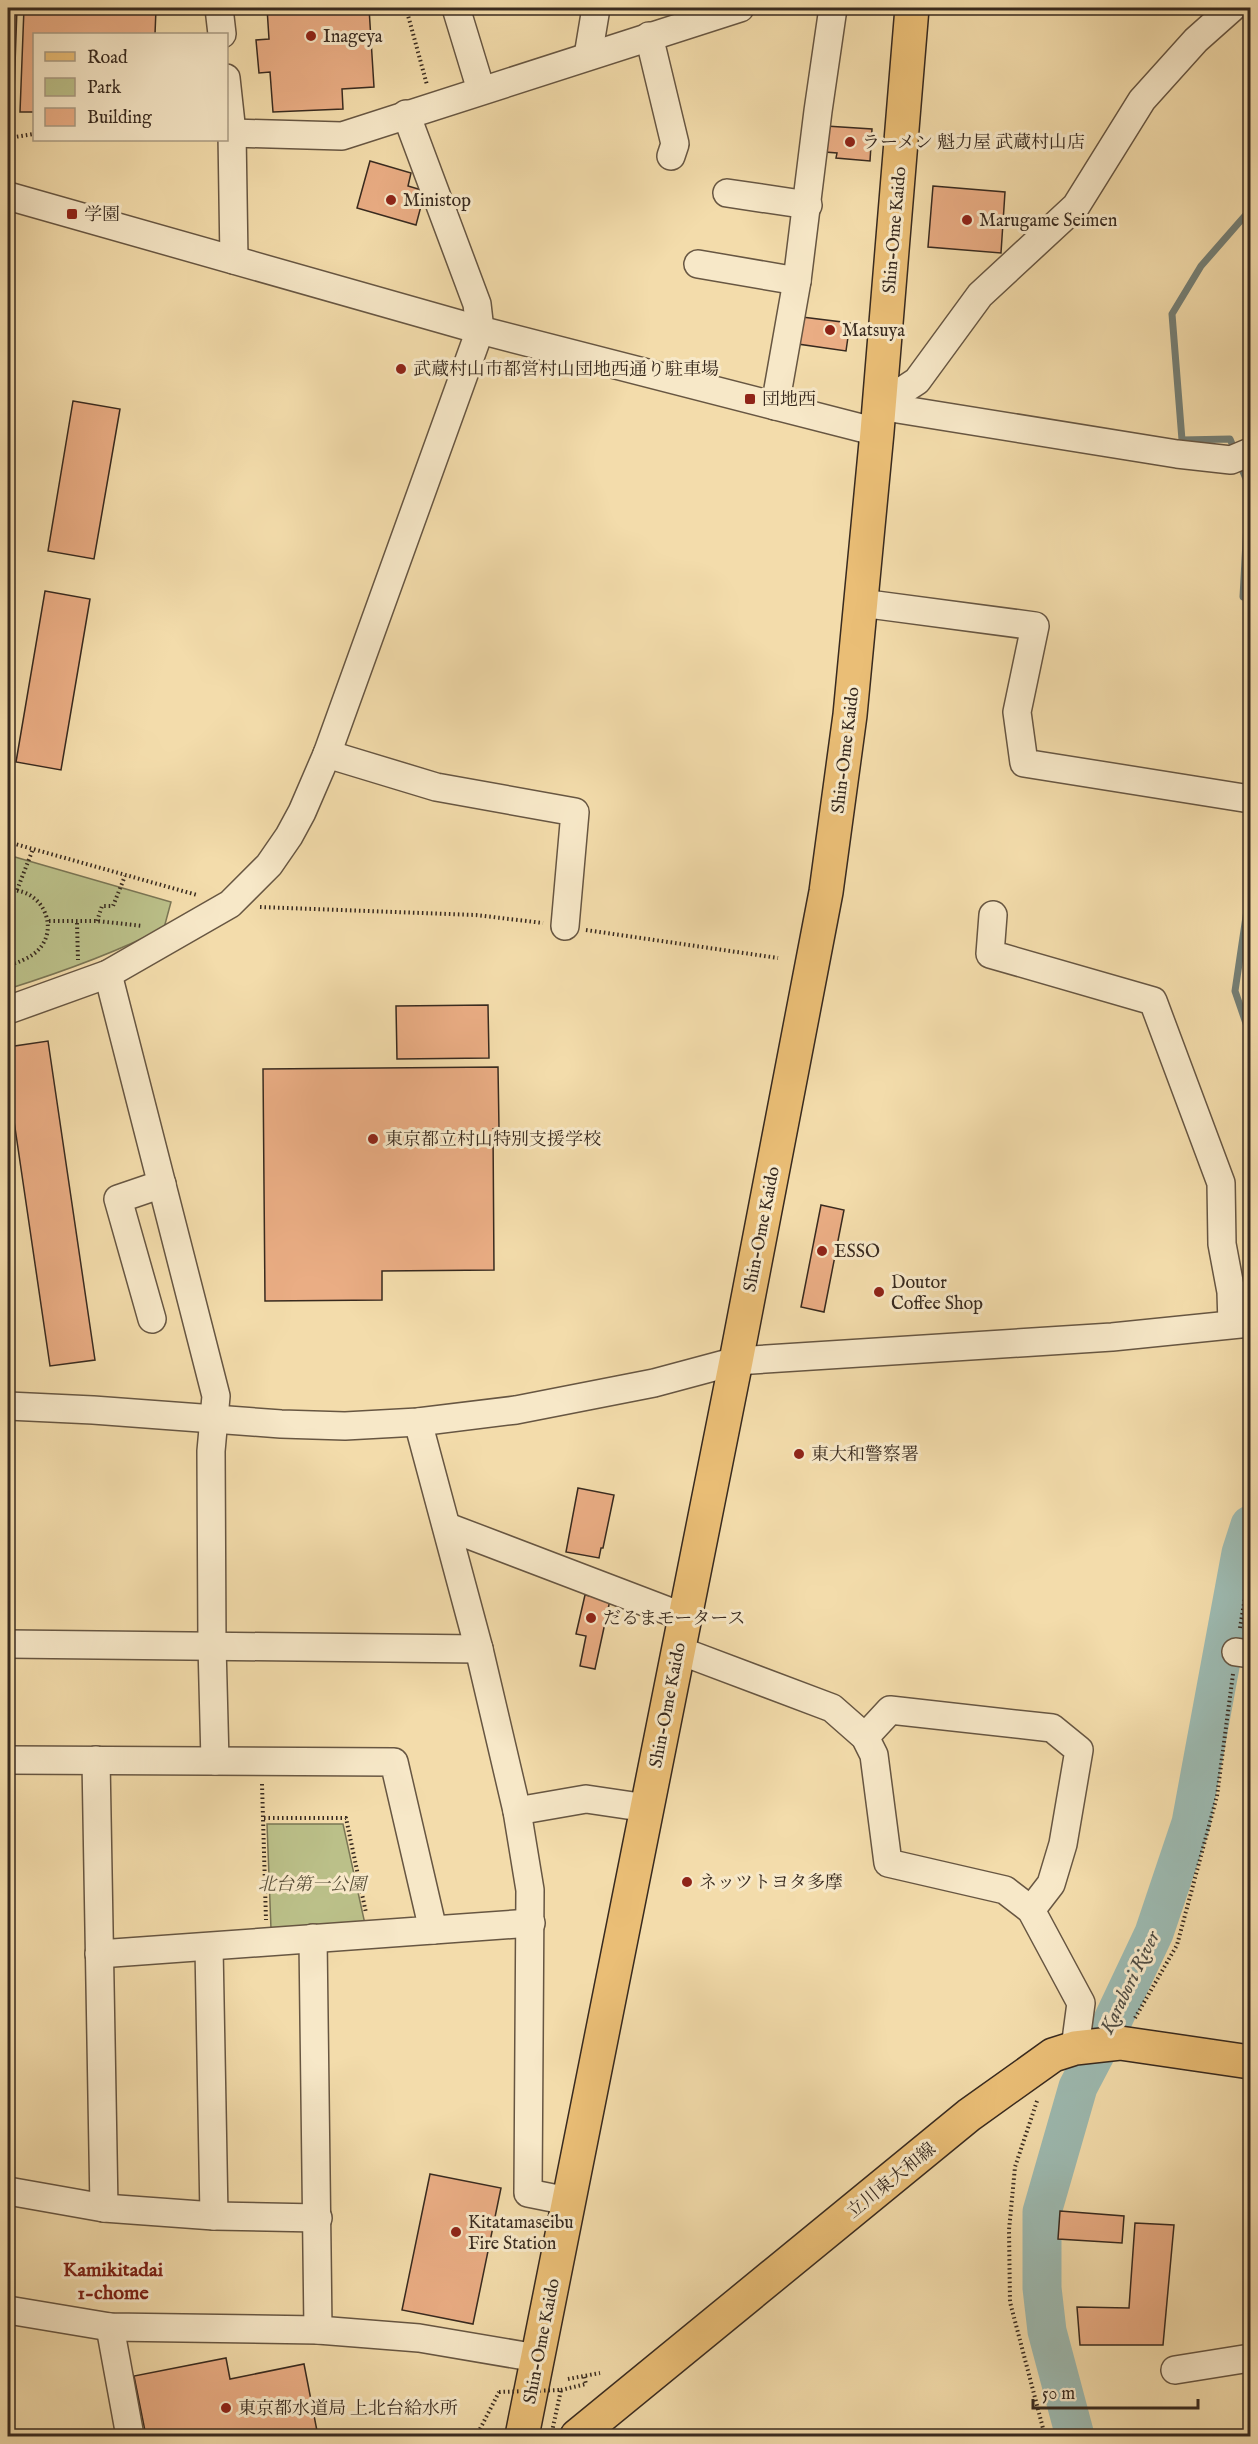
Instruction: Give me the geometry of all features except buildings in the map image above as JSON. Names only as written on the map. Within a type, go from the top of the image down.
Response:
[{"type":"main road","name":"Shin-Ome Kaido","points":[[522,2436],[736,1361],[826,892],[850,716],[861,603],[912,8]]},
{"type":"main road","name":"立川東大和線","points":[[577,2436],[969,2115],[1053,2055],[1075,2048],[1120,2043],[1251,2062]]},
{"type":"street","points":[[219,8],[222,33]]},
{"type":"street","points":[[456,8],[481,90]]},
{"type":"street","points":[[588,56],[596,8]]},
{"type":"street","points":[[232,133],[342,136],[740,8]]},
{"type":"street","points":[[776,406],[808,205],[818,111],[833,8]]},
{"type":"street","points":[[878,419],[917,381],[980,295],[1076,206],[1142,100],[1196,40],[1232,8]]},
{"type":"street","points":[[649,36],[675,144],[671,156]]},
{"type":"street","points":[[228,96],[232,133],[234,260]]},
{"type":"street","points":[[8,1010],[108,974],[230,904],[269,865],[302,812],[327,754],[480,330],[477,303],[406,114]]},
{"type":"street","points":[[728,193],[808,205]]},
{"type":"street","points":[[8,196],[480,330],[776,406],[1177,454],[1241,456]]},
{"type":"street","points":[[698,264],[797,281]]},
{"type":"street","points":[[861,603],[1035,626],[1017,712],[1024,763],[1251,800]]},
{"type":"street","points":[[327,754],[436,787],[575,812],[565,926]]},
{"type":"street","points":[[8,1400],[93,1410],[281,1424],[345,1426],[418,1422],[516,1410],[643,1386],[736,1361],[1112,1337],[1241,1323],[1231,1292],[1222,1244],[1221,1183],[1153,1001],[990,954],[993,915]]},
{"type":"street","points":[[108,974],[216,1396],[211,1451],[215,1761]]},
{"type":"street","points":[[153,1319],[118,1199],[162,1184]]},
{"type":"street","points":[[418,1422],[479,1649],[517,1811],[530,1890],[528,2193],[568,2201]]},
{"type":"street","points":[[448,1527],[684,1617]]},
{"type":"street","points":[[8,1644],[479,1649]]},
{"type":"street","points":[[678,1650],[831,1708],[865,1737],[874,1755],[888,1863],[1005,1890],[1031,1910],[1081,2003],[1075,2048]]},
{"type":"street","points":[[865,1737],[890,1710],[1052,1728],[1079,1750],[1064,1844],[1051,1884],[1031,1910]]},
{"type":"street","points":[[8,1760],[394,1762],[433,1930]]},
{"type":"street","points":[[96,1760],[104,2208]]},
{"type":"street","points":[[517,1811],[586,1799],[647,1808]]},
{"type":"street","points":[[99,1954],[531,1923]]},
{"type":"street","points":[[313,1938],[318,2330]]},
{"type":"street","points":[[209,1947],[214,2216]]},
{"type":"street","points":[[8,2191],[104,2208],[214,2216],[318,2218]]},
{"type":"street","points":[[8,2310],[110,2327],[318,2330],[419,2338],[537,2358]]},
{"type":"street","points":[[110,2327],[130,2436]]},
{"type":"street","points":[[1175,2370],[1248,2358]]},
{"type":"path","points":[[406,8],[433,105]]},
{"type":"path","points":[[8,138],[33,134]]},
{"type":"path","points":[[8,842],[230,904],[476,915],[778,958]]},
{"type":"path","points":[[17,890],[33,849]]},
{"type":"path","points":[[97,921],[102,906],[113,906],[125,876]]},
{"type":"path","points":[[8,890],[17,890],[33,898],[43,907],[48,921],[45,944],[34,955],[14,964],[8,964]]},
{"type":"path","points":[[48,921],[97,921],[153,927]]},
{"type":"path","points":[[77,922],[78,967]]},
{"type":"path","points":[[1120,2043],[1177,1945],[1217,1796],[1243,1653],[1251,1567]]},
{"type":"path","points":[[261,1761],[267,1942]]},
{"type":"path","points":[[264,1818],[346,1818],[370,1934]]},
{"type":"path","points":[[1038,2100],[1015,2167],[1009,2230],[1010,2302],[1045,2436]]},
{"type":"path","points":[[568,2379],[600,2373]]},
{"type":"path","points":[[480,2429],[499,2392],[561,2390],[586,2384],[584,2376]]},
{"type":"path","points":[[551,2436],[561,2390]]},
{"type":"green space","points":[[8,855],[171,902],[164,928],[87,962],[8,989]]},
{"type":"green space","name":"北台第一公園","points":[[267,1824],[343,1824],[365,1924],[271,1929]]},
{"type":"waterway","points":[[1235,451],[1230,439],[1182,440],[1172,314],[1201,266],[1250,210]]},
{"type":"waterway","points":[[1239,462],[1249,486],[1243,597],[1250,600]]},
{"type":"waterway","points":[[1250,901],[1235,991],[1250,1035]]},
{"type":"waterway","name":"Karabori River","points":[[1075,2436],[1047,2331],[1042,2288],[1042,2212],[1078,2087],[1154,1933],[1191,1823],[1241,1553],[1250,1525]]},
{"type":"place","name":"Inageya","points":[[311,36]]},
{"type":"place","name":"ラーメン 魁力屋 武蔵村山店","points":[[850,142]]},
{"type":"place","name":"Ministop","points":[[391,200]]},
{"type":"place","name":"学園","points":[[72,214]]},
{"type":"place","name":"Marugame Seimen","points":[[967,220]]},
{"type":"place","name":"Matsuya","points":[[830,330]]},
{"type":"place","name":"武蔵村山市都営村山団地西通り駐車場","points":[[401,369]]},
{"type":"place","name":"団地西","points":[[750,399]]},
{"type":"place","name":"東京都立村山特別支援学校","points":[[373,1139]]},
{"type":"place","name":"ESSO","points":[[822,1251]]},
{"type":"place","name":"Doutor Coffee Shop","points":[[879,1292]]},
{"type":"place","name":"東大和警察署","points":[[799,1454]]},
{"type":"place","name":"だるまモータース","points":[[591,1618]]},
{"type":"place","name":"ネッツトヨタ多摩","points":[[687,1882]]},
{"type":"place","name":"Kitatamaseibu Fire Station","points":[[456,2232]]},
{"type":"place","name":"東京都水道局 上北台給水所","points":[[226,2408]]},
{"type":"district","name":"Kamikitadai 1-chome","points":[[113,2280]]}]
